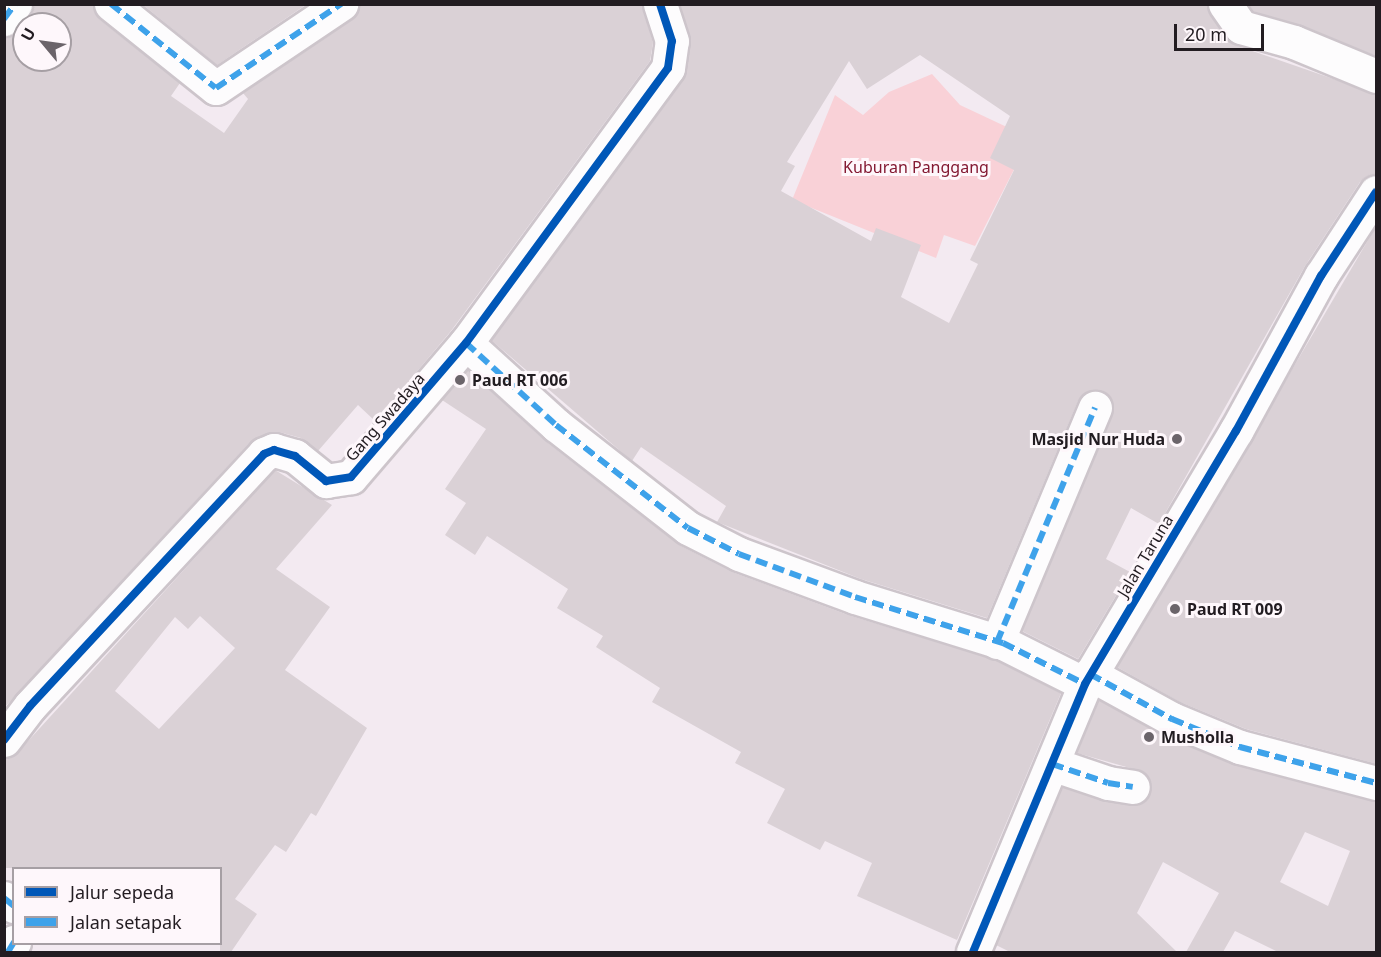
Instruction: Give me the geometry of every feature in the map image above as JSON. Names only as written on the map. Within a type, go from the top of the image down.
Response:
[{"type":"street","points":[[4,19],[15,4]]},
{"type":"street","points":[[111,4],[216,87],[341,4]]},
{"type":"street","name":"Gang Swadaya","points":[[4,740],[30,706],[264,454],[274,450],[295,456],[326,481],[351,477],[466,343],[668,68],[672,41],[660,4]]},
{"type":"street","points":[[1224,4],[1241,27],[1294,42],[1377,76]]},
{"type":"street","name":"Jalan Taruna","points":[[973,952],[1087,679],[1236,431],[1321,276],[1377,192]]},
{"type":"street","points":[[466,343],[556,424],[688,528],[739,554],[855,597],[997,642],[1240,747],[1377,783]]},
{"type":"street","points":[[997,642],[1095,408]]},
{"type":"street","points":[[1052,764],[1108,783],[1133,787]]},
{"type":"green space","name":"Kuburan Panggang","points":[[932,74],[960,105],[1030,138],[975,246],[944,235],[936,258],[792,200],[835,95],[863,115],[889,92]]},
{"type":"building","points":[[33,4],[93,4],[99,19],[180,83],[171,96],[224,133],[248,99],[243,93],[351,20],[359,4],[642,4],[653,43],[650,61],[451,331],[375,421],[358,405],[318,451],[301,438],[279,432],[251,441],[4,708],[4,37],[12,33],[12,72],[72,72],[72,12],[29,12]]},
{"type":"building","points":[[142,4],[307,4],[217,65]]},
{"type":"building","points":[[680,4],[1206,4],[1226,38],[1235,45],[1377,94],[1377,173],[1360,182],[1305,266],[1159,524],[1131,508],[1106,559],[1130,572],[1078,659],[1022,631],[1112,415],[1113,405],[1103,391],[1092,390],[1078,401],[987,618],[861,579],[717,522],[726,506],[641,447],[632,461],[491,340],[683,79],[691,43]],"holes":[[[920,55],[1010,116],[990,158],[1014,170],[970,260],[978,264],[949,323],[901,297],[921,245],[876,228],[871,241],[781,191],[795,166],[787,162],[849,61],[867,89]]]},
{"type":"building","points":[[1248,4],[1377,4],[1377,56],[1253,11]]},
{"type":"building","points":[[1377,225],[1377,764],[1246,729],[1180,702],[1117,667]]},
{"type":"building","points":[[468,370],[544,440],[679,545],[732,572],[848,615],[996,660],[1061,693],[957,940],[857,896],[872,863],[825,841],[820,850],[767,823],[785,789],[735,763],[741,752],[652,702],[660,688],[596,647],[603,636],[557,608],[568,589],[487,536],[475,555],[445,535],[466,503],[445,489],[486,429],[442,400]]},
{"type":"building","points":[[275,470],[332,505],[276,569],[330,607],[285,670],[367,728],[316,816],[311,813],[286,852],[275,845],[235,899],[257,914],[231,952],[220,952],[220,945],[222,945],[222,867],[4,868],[4,758],[19,751]],"holes":[[[200,616],[235,648],[159,729],[115,691],[175,617],[188,629]]]},
{"type":"building","points":[[1099,700],[1163,735],[1233,764],[1377,801],[1377,952],[1278,952],[1235,931],[1223,952],[1186,952],[1219,893],[1163,862],[1137,913],[1177,952],[1010,952],[996,945],[1062,787],[1130,806],[1140,804],[1151,791],[1144,772],[1077,753]],"holes":[[[1305,832],[1350,851],[1328,906],[1280,882]]]},
{"type":"marked path","points":[[4,19],[15,4]]},
{"type":"marked path","points":[[111,4],[216,88],[341,4]]},
{"type":"marked path","points":[[466,343],[556,425],[688,528],[739,554],[855,597],[1003,643],[1085,684]]},
{"type":"marked path","points":[[997,642],[1095,408]]},
{"type":"marked path","points":[[1090,674],[1172,719],[1240,747],[1376,783]]},
{"type":"marked path","points":[[1052,764],[1108,783],[1133,787]]},
{"type":"marked path","points":[[4,898],[12,904]]},
{"type":"marked path","points":[[8,952],[12,945]]},
{"type":"cycle path","points":[[4,740],[30,706],[264,454],[274,450],[295,456],[326,481],[351,477],[466,343],[668,68],[672,41],[660,4]]},
{"type":"cycle path","points":[[973,952],[1085,684],[1236,431],[1321,276],[1376,192]]},
{"type":"place","name":"Paud RT 006","points":[[460,380]]},
{"type":"place","name":"Masjid Nur Huda","points":[[1177,439]]},
{"type":"place","name":"Paud RT 009","points":[[1175,609]]},
{"type":"place","name":"Musholla","points":[[1149,737]]}]
